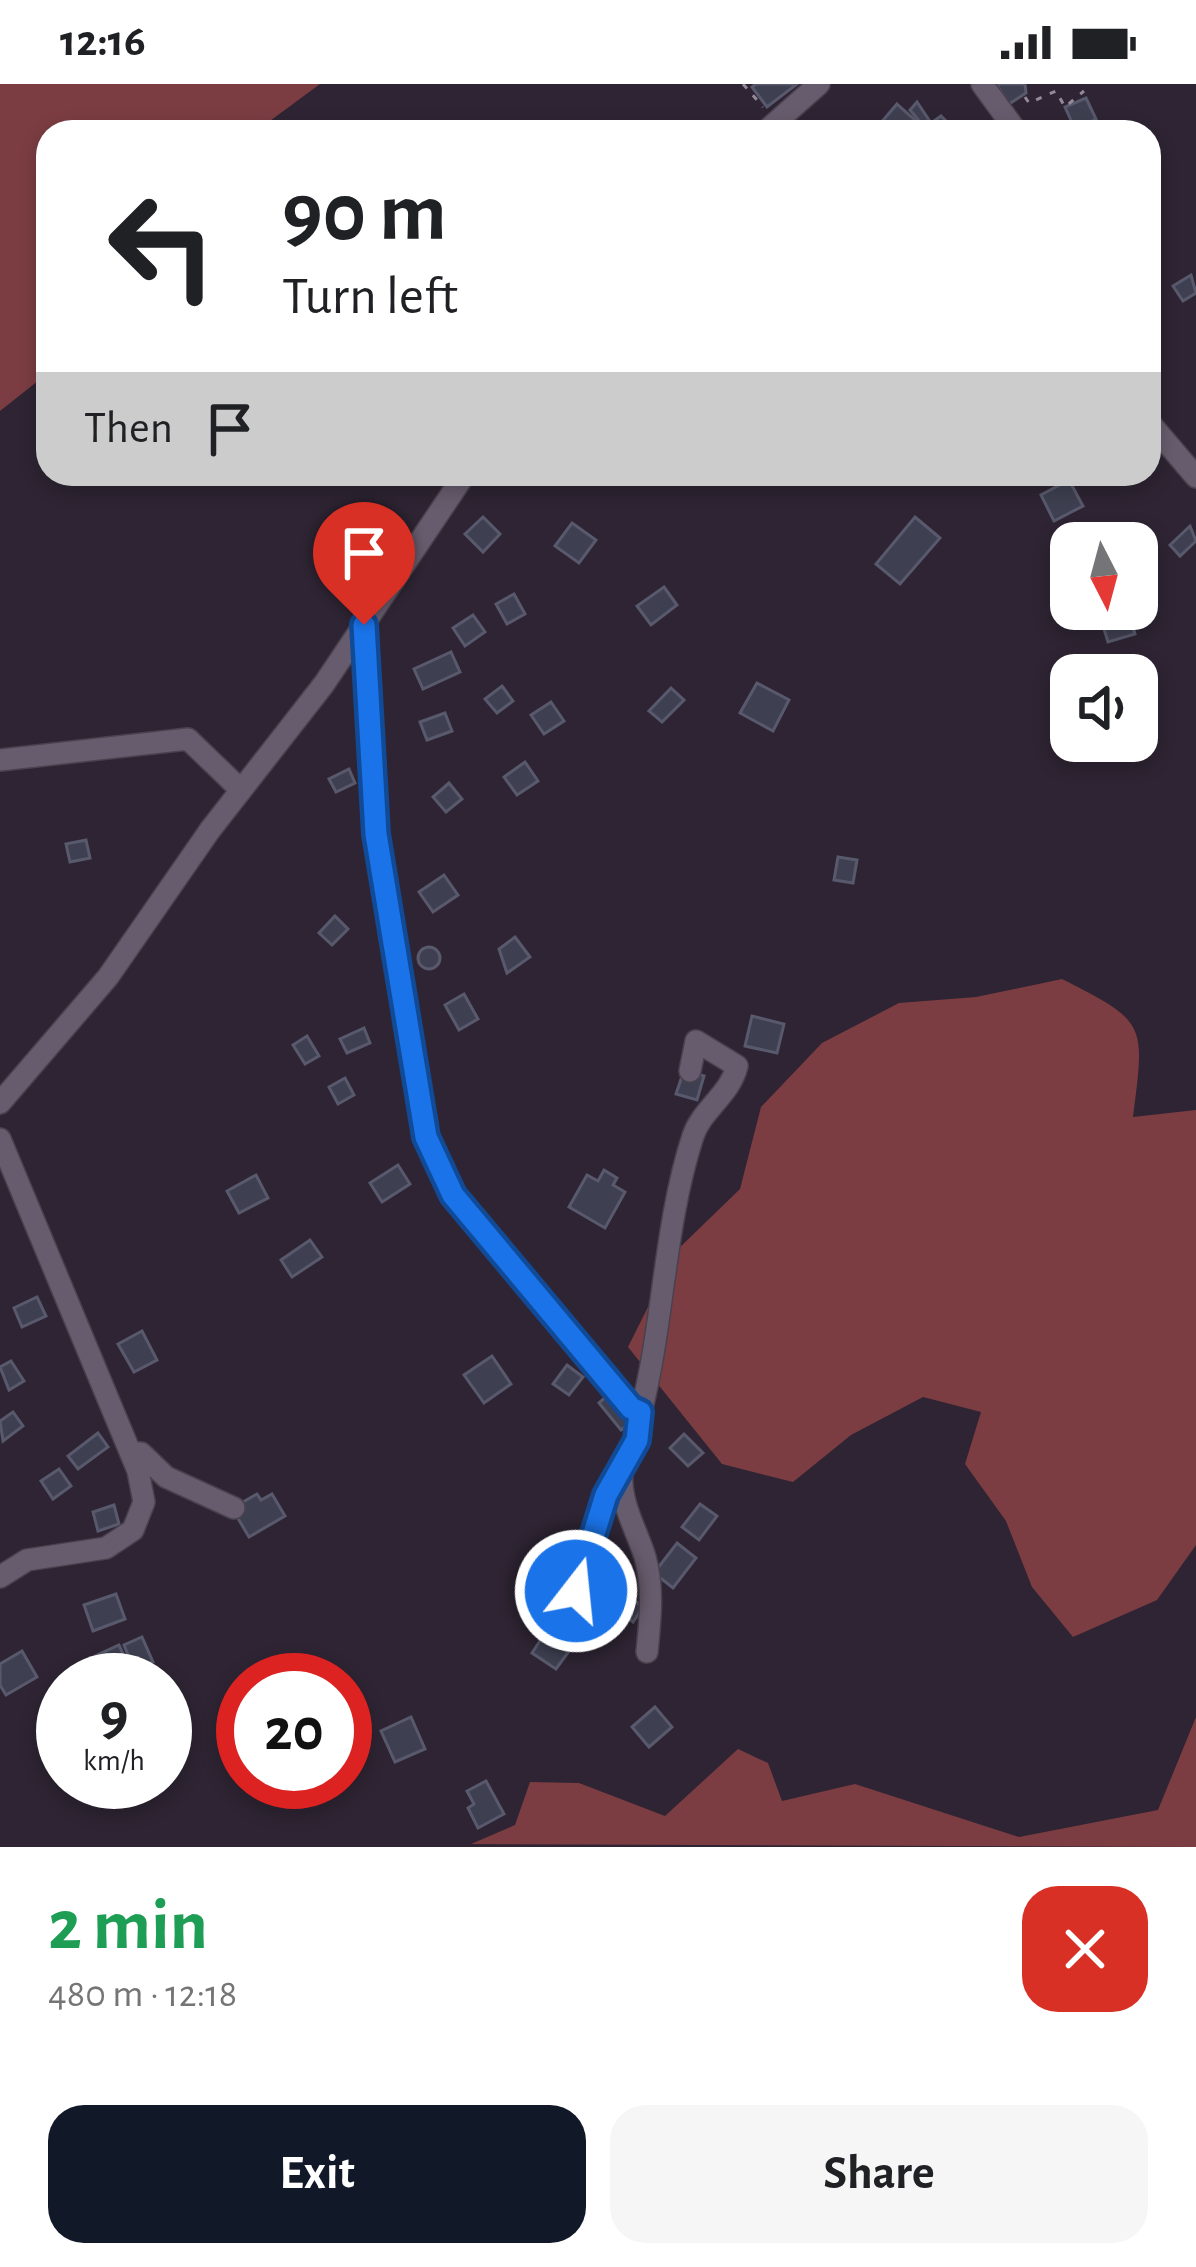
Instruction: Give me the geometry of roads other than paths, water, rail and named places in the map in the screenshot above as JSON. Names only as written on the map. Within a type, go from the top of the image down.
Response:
[{"type":"street","points":[[779,120],[819,84]]},
{"type":"street","points":[[982,84],[1008,120]]},
{"type":"street","points":[[1161,436],[1196,477]]},
{"type":"street","points":[[0,1103],[97,992],[364,625],[457,486]]},
{"type":"street","points":[[364,625],[376,834],[426,1137],[453,1195],[631,1408],[640,1412]]},
{"type":"street","points":[[0,760],[188,739],[242,790]]},
{"type":"street","points":[[557,1628],[576,1591],[606,1495],[637,1440],[662,1280],[694,1131],[733,1084],[737,1066],[696,1041],[689,1071]]},
{"type":"street","points":[[0,1139],[131,1453],[144,1502],[133,1530],[106,1548],[27,1560],[0,1577]]},
{"type":"street","points":[[131,1453],[141,1453],[166,1477],[234,1508]]},
{"type":"street","points":[[622,1472],[623,1492],[647,1568],[652,1604],[647,1652]]}]
